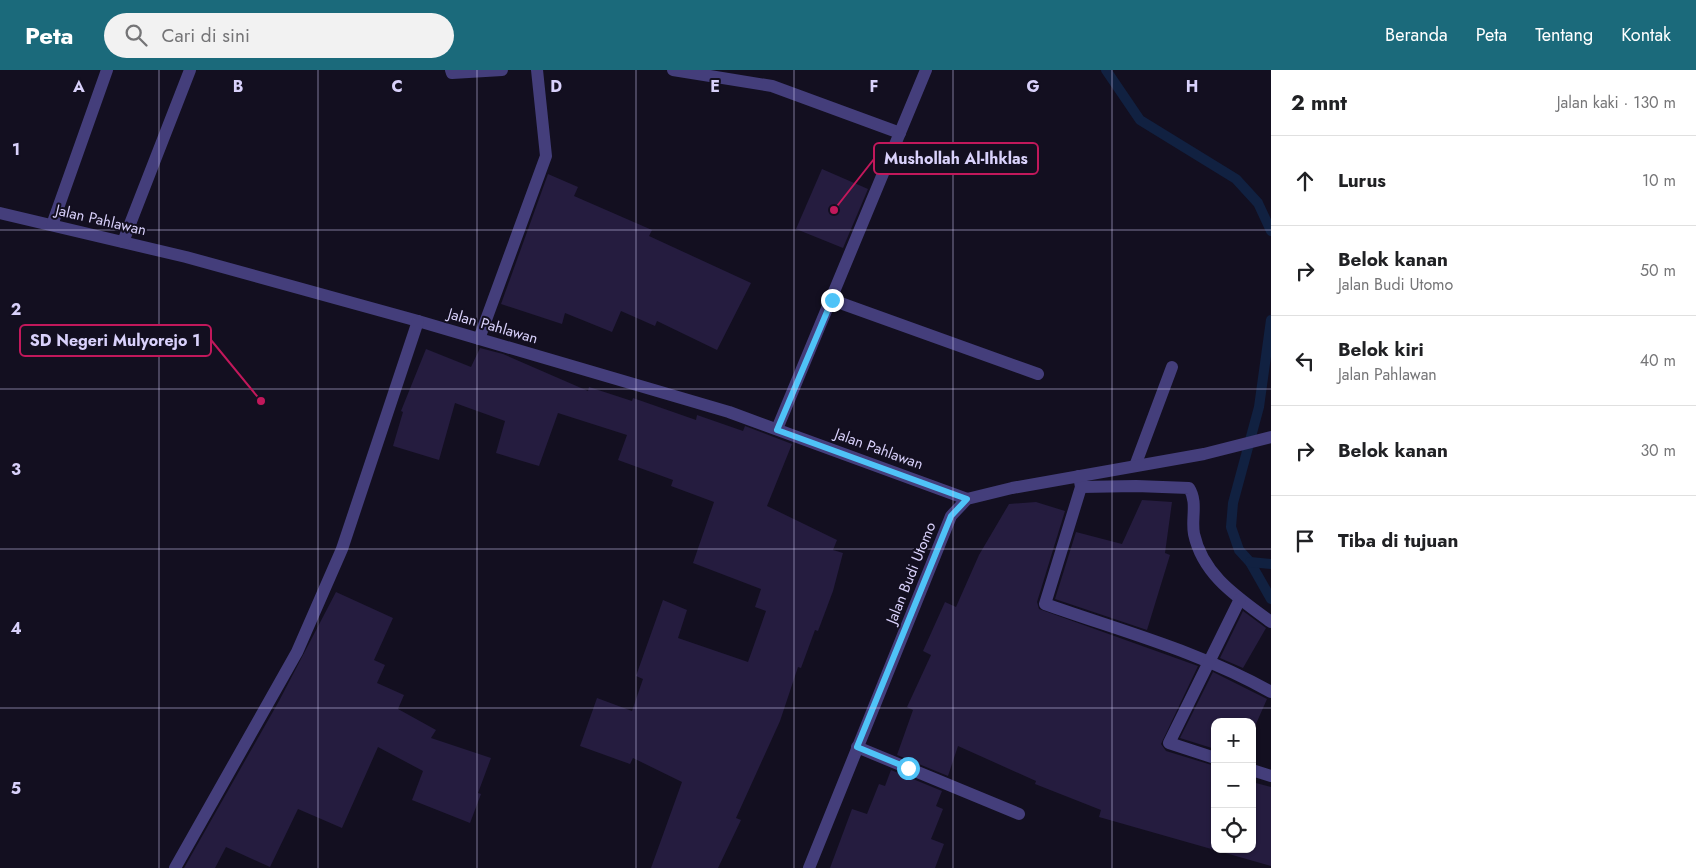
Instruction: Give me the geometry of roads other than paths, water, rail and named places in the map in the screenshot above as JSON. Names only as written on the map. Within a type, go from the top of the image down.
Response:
[{"type":"street","points":[[52,225],[107,70]]},
{"type":"street","points":[[123,242],[190,70]]},
{"type":"street","points":[[451,70],[452,73],[502,70]]},
{"type":"street","points":[[479,339],[546,156],[537,70]]},
{"type":"street","points":[[673,70],[772,86],[900,133]]},
{"type":"street","points":[[777,430],[926,70]]},
{"type":"street","name":"Jalan Pahlawan","points":[[0,214],[186,257],[418,321],[729,412],[967,499]]},
{"type":"street","points":[[832,300],[1038,374]]},
{"type":"street","points":[[175,868],[297,652],[342,549],[418,321]]},
{"type":"street","points":[[1135,466],[1172,367]]},
{"type":"street","points":[[967,499],[1080,481],[1135,466],[1204,454],[1271,437]]},
{"type":"street","points":[[1080,481],[1189,488],[1193,495],[1193,533],[1202,559],[1220,583],[1271,622]]},
{"type":"street","points":[[1080,481],[1045,604],[1208,662],[1247,678],[1271,692]]},
{"type":"street","name":"Jalan Budi Utomo","points":[[809,868],[951,516],[967,499]]},
{"type":"street","points":[[1211,757],[1169,743],[1240,599]]},
{"type":"street","points":[[857,747],[1019,814]]},
{"type":"street","points":[[1256,771],[1271,776]]},
{"type":"waterway","points":[[1106,70],[1140,120],[1236,179],[1258,203],[1271,231]]},
{"type":"waterway","points":[[1271,320],[1259,407],[1233,503],[1231,527],[1239,550],[1250,562],[1271,599]]},
{"type":"waterway","points":[[1250,562],[1271,564]]},
{"type":"place","name":"Mushollah Al-Ihklas","points":[[834,210]]},
{"type":"place","name":"SD Negeri Mulyorejo 1","points":[[261,401]]}]
